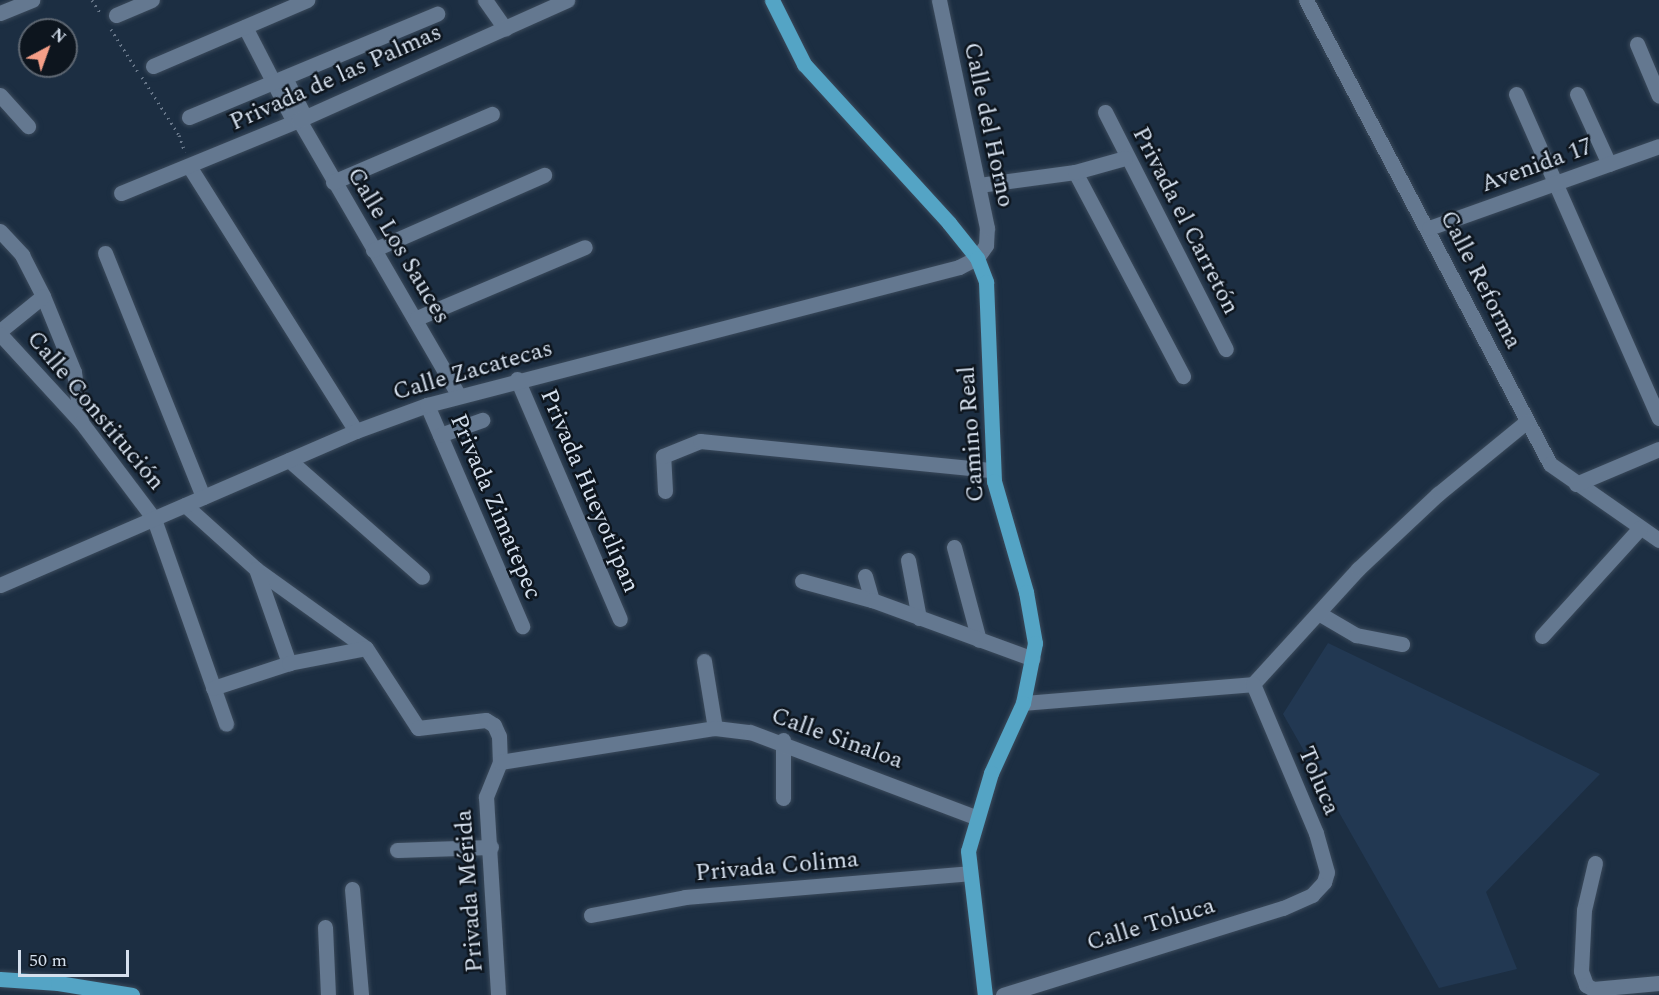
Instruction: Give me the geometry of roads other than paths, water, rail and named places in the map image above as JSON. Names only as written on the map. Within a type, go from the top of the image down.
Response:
[{"type":"main road","name":"Camino Real","points":[[772,0],[804,64],[977,258],[986,282],[993,470],[1002,517],[1026,592],[1035,643],[1023,703],[975,817],[968,851],[985,995]]},
{"type":"main road","points":[[0,979],[132,995]]},
{"type":"street","points":[[0,13],[30,0]]},
{"type":"street","points":[[116,15],[152,0]]},
{"type":"street","points":[[153,66],[307,0]]},
{"type":"street","points":[[485,0],[505,28]]},
{"type":"street","name":"Privada de las Palmas","points":[[121,193],[299,120],[567,0]]},
{"type":"street","name":"Calle del Horno","points":[[939,0],[987,228],[986,245],[977,258]]},
{"type":"street","name":"Calle Reforma","points":[[1306,0],[1429,228],[1550,464],[1659,540]]},
{"type":"street","points":[[189,117],[437,14]]},
{"type":"street","name":"Calle Los Sauces","points":[[245,27],[279,81],[333,182],[417,318],[459,396]]},
{"type":"street","points":[[1637,44],[1659,96]]},
{"type":"street","points":[[0,94],[28,126]]},
{"type":"street","points":[[1516,94],[1659,418]]},
{"type":"street","points":[[1577,94],[1609,164]]},
{"type":"street","name":"Privada el Carretón","points":[[1105,112],[1125,158],[1226,350]]},
{"type":"street","points":[[333,182],[492,114]]},
{"type":"street","name":"Avenida 17","points":[[1429,228],[1659,146]]},
{"type":"street","points":[[979,185],[1075,172],[1125,158]]},
{"type":"street","points":[[189,166],[356,431]]},
{"type":"street","points":[[1075,172],[1183,376]]},
{"type":"street","points":[[374,250],[544,175]]},
{"type":"street","points":[[0,231],[22,255],[43,296],[74,372],[81,422]]},
{"type":"street","points":[[417,318],[585,247]]},
{"type":"street","points":[[105,253],[115,287],[203,497]]},
{"type":"street","name":"Calle Zacatecas","points":[[0,585],[356,431],[427,405],[517,379],[959,267],[977,258]]},
{"type":"street","points":[[0,333],[43,296]]},
{"type":"street","name":"Calle Constitución","points":[[0,333],[81,422],[154,519],[226,724]]},
{"type":"street","name":"Privada Hueyotlipan","points":[[517,379],[620,619]]},
{"type":"street","name":"Privada Zimatepec","points":[[427,405],[522,626]]},
{"type":"street","points":[[440,435],[482,420]]},
{"type":"street","points":[[1023,703],[1253,684],[1320,614],[1358,568],[1430,501],[1527,422]]},
{"type":"street","points":[[665,491],[663,456],[700,441],[993,470]]},
{"type":"street","points":[[1576,484],[1659,449]]},
{"type":"street","points":[[289,460],[422,577]]},
{"type":"street","points":[[185,505],[256,569],[366,648]]},
{"type":"street","points":[[1542,636],[1640,528]]},
{"type":"street","points":[[954,547],[979,640]]},
{"type":"street","points":[[908,560],[919,618]]},
{"type":"street","points":[[256,569],[289,663]]},
{"type":"street","points":[[865,576],[872,600]]},
{"type":"street","points":[[802,581],[872,600],[1033,659]]},
{"type":"street","points":[[1320,614],[1356,635],[1402,645]]},
{"type":"street","points":[[213,688],[289,663],[366,648]]},
{"type":"street","name":"Privada Mérida","points":[[366,648],[418,728],[486,720],[500,736],[500,762],[486,797],[491,847],[498,995]]},
{"type":"street","points":[[704,661],[715,728]]},
{"type":"street","name":"Toluca","points":[[1253,684],[1319,843],[1327,872],[1311,895]]},
{"type":"street","name":"Calle Sinaloa","points":[[500,762],[715,728],[783,740],[975,817]]},
{"type":"street","points":[[783,740],[783,798]]},
{"type":"street","points":[[397,850],[491,847]]},
{"type":"street","points":[[1595,863],[1584,910],[1581,971],[1586,985],[1593,989],[1658,985]]},
{"type":"street","name":"Privada Colima","points":[[591,915],[685,897],[969,873]]},
{"type":"street","points":[[352,889],[361,995]]},
{"type":"street","name":"Calle Toluca","points":[[1003,995],[1311,895]]},
{"type":"street","points":[[325,927],[328,995]]}]
